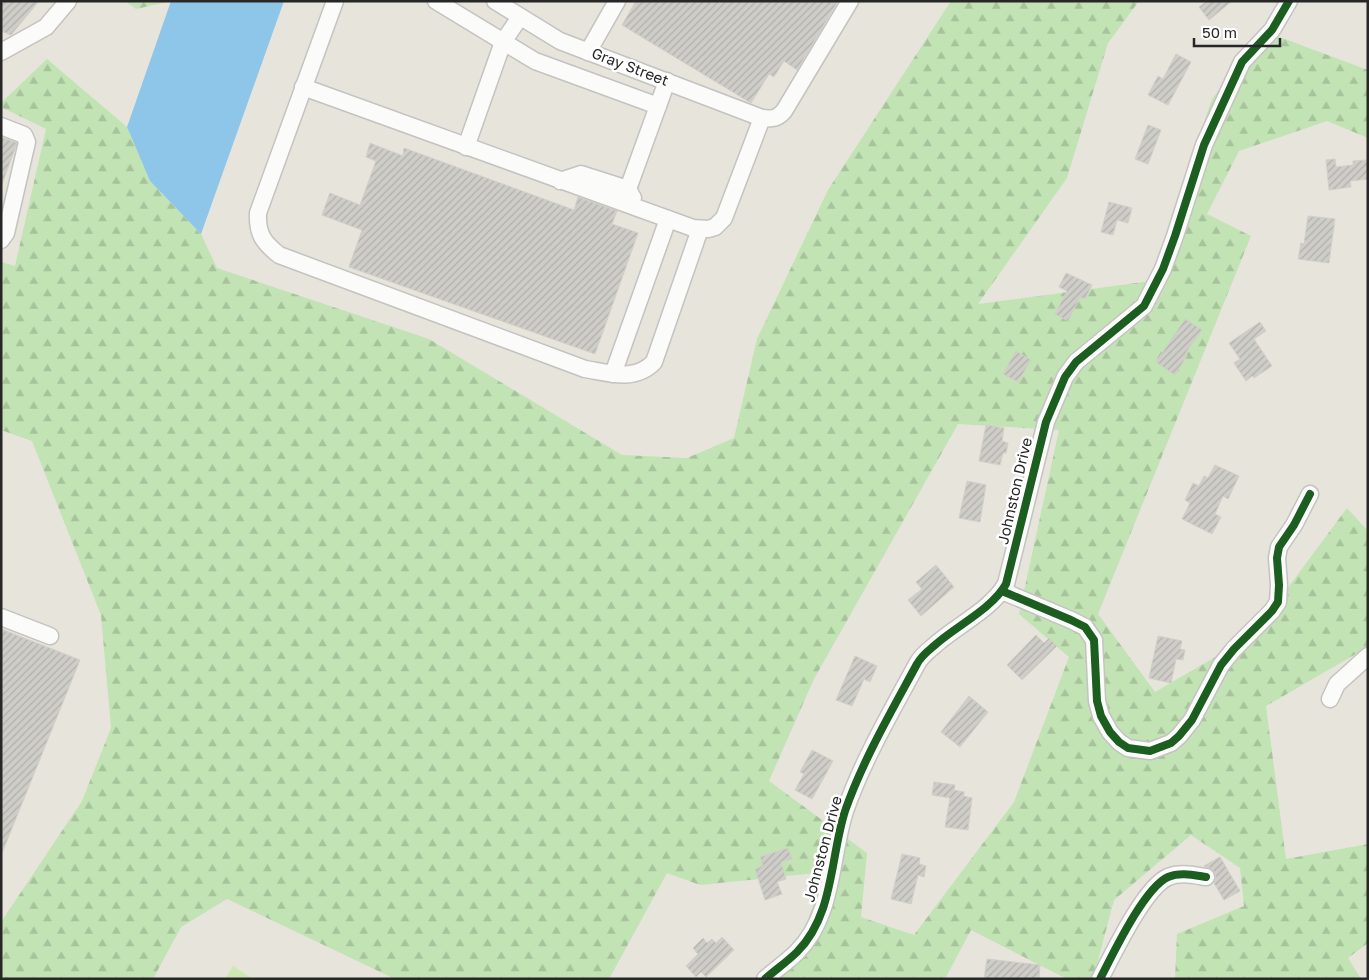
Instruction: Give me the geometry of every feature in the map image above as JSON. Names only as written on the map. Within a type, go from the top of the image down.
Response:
[{"type":"street","points":[[1,52],[46,27],[68,1]]},
{"type":"street","points":[[335,1],[258,213],[257,227],[262,239],[279,255],[585,369],[627,375],[636,374],[647,369],[654,362],[700,229]]},
{"type":"street","points":[[436,1],[535,61],[658,106]]},
{"type":"street","name":"Gray Street","points":[[495,1],[560,41],[766,118]]},
{"type":"street","points":[[588,52],[617,1]]},
{"type":"street","points":[[303,88],[641,210],[700,229],[715,227],[724,218],[766,118],[779,117],[784,111],[850,1]]},
{"type":"street","name":"Johnston Drive","points":[[764,979],[797,952],[815,928],[830,885],[839,834],[846,810],[876,741],[920,658],[950,632],[979,612],[1002,591],[1006,584],[1046,422],[1056,397],[1076,362],[1144,306],[1163,269],[1204,145],[1242,62],[1272,30],[1289,1]]},
{"type":"street","points":[[466,147],[503,42],[520,17]]},
{"type":"street","points":[[628,189],[667,82]]},
{"type":"street","points":[[1,126],[24,135],[27,146],[6,233],[1,240]]},
{"type":"street","points":[[560,181],[581,174],[628,189],[641,210]]},
{"type":"street","points":[[613,374],[668,219]]},
{"type":"street","points":[[1002,591],[1085,627],[1094,640],[1097,701],[1101,716],[1110,732],[1119,742],[1128,748],[1150,751],[1171,743],[1179,736],[1192,720],[1221,665],[1278,602],[1277,558],[1279,547],[1294,525],[1310,494]]},
{"type":"street","points":[[1,618],[50,636]]},
{"type":"street","points":[[1330,699],[1337,684],[1368,656]]},
{"type":"street","points":[[1100,979],[1134,916],[1158,883],[1169,877],[1185,874],[1206,878]]},
{"type":"green space","points":[[125,1],[171,1],[136,9]]},
{"type":"green space","points":[[951,1],[1139,1],[1108,43],[1067,178],[978,304],[1151,281],[1212,99],[1263,31],[1368,70],[1368,138],[1327,121],[1239,151],[1207,214],[1251,236],[1098,614],[1155,692],[1253,635],[1347,508],[1368,531],[1368,647],[1266,706],[1286,859],[1368,844],[1368,943],[1348,958],[1361,979],[1175,979],[1177,934],[1244,906],[1240,868],[1191,835],[1114,900],[1093,979],[1067,979],[971,930],[945,979],[760,979],[800,940],[826,872],[700,885],[667,873],[609,979],[395,979],[227,899],[181,927],[153,979],[1,979],[1,922],[82,801],[111,728],[101,615],[32,441],[1,430],[1,262],[15,266],[46,129],[1,107],[1,103],[47,59],[127,127],[150,181],[201,234],[217,268],[429,339],[622,455],[687,458],[734,438],[757,339],[828,190]],"holes":[[[958,424],[1059,430],[1019,614],[1069,657],[1014,802],[914,935],[861,917],[867,853],[769,781],[814,679]]]},
{"type":"green space","points":[[233,966],[253,979],[225,979]]},
{"type":"water","points":[[171,1],[284,1],[201,234],[150,181],[127,127]]},
{"type":"building","points":[[1,1],[39,1],[11,35],[1,31]]},
{"type":"building","points":[[636,1],[838,1],[797,70],[784,61],[774,77],[769,74],[751,103],[622,25]]},
{"type":"building","points":[[1207,1],[1232,1],[1209,20],[1199,7]]},
{"type":"building","points":[[1176,54],[1191,62],[1168,105],[1148,95],[1158,76],[1163,79]]},
{"type":"building","points":[[1148,125],[1161,130],[1148,164],[1135,159]]},
{"type":"building","points":[[1,137],[17,143],[2,184],[1,184]]},
{"type":"building","points":[[370,143],[403,156],[404,148],[574,210],[578,197],[617,211],[612,224],[638,233],[595,354],[349,267],[362,230],[322,215],[330,193],[360,205],[376,161],[366,157]]},
{"type":"building","points":[[1335,159],[1336,167],[1353,165],[1353,161],[1367,160],[1368,179],[1350,181],[1351,187],[1329,190],[1326,160]]},
{"type":"building","points":[[1109,202],[1132,208],[1128,223],[1117,220],[1113,235],[1101,232]]},
{"type":"building","points":[[1308,216],[1335,219],[1329,263],[1298,259],[1301,243],[1304,244]]},
{"type":"building","points":[[1066,273],[1092,285],[1085,299],[1080,297],[1068,321],[1055,314],[1067,291],[1059,287]]},
{"type":"building","points":[[1185,319],[1202,330],[1185,354],[1187,356],[1175,375],[1156,362]]},
{"type":"building","points":[[1260,322],[1266,331],[1254,339],[1272,366],[1246,381],[1234,363],[1240,359],[1229,343]]},
{"type":"building","points":[[1016,351],[1031,360],[1018,382],[1003,374]]},
{"type":"building","points":[[986,425],[1004,428],[1002,441],[1008,443],[1006,453],[1003,453],[1000,465],[979,461]]},
{"type":"building","points":[[1215,465],[1239,476],[1228,499],[1223,496],[1215,514],[1221,517],[1212,534],[1182,519],[1190,503],[1185,500],[1193,483],[1199,486],[1204,476],[1208,478]]},
{"type":"building","points":[[967,481],[986,485],[980,522],[959,518]]},
{"type":"building","points":[[936,565],[954,587],[921,616],[908,600],[922,589],[916,582]]},
{"type":"building","points":[[1,629],[80,660],[2,853],[1,853]]},
{"type":"building","points":[[1036,635],[1044,643],[1049,638],[1057,646],[1022,680],[1007,665]]},
{"type":"building","points":[[1158,636],[1182,641],[1180,649],[1185,650],[1183,660],[1176,659],[1171,683],[1149,678]]},
{"type":"building","points":[[855,656],[877,666],[870,682],[864,679],[852,706],[836,700]]},
{"type":"building","points":[[969,696],[988,712],[960,747],[941,732]]},
{"type":"building","points":[[812,750],[833,761],[812,799],[795,790],[804,774],[800,772]]},
{"type":"building","points":[[934,782],[955,785],[954,790],[964,792],[964,796],[972,798],[968,830],[945,827],[950,798],[932,795]]},
{"type":"building","points":[[788,848],[792,859],[781,862],[786,879],[777,882],[782,894],[765,900],[755,869],[763,866],[760,857]]},
{"type":"building","points":[[902,854],[920,858],[919,864],[926,866],[924,877],[918,875],[911,904],[891,899]]},
{"type":"building","points":[[1220,857],[1240,891],[1224,900],[1214,883],[1215,873],[1212,869],[1204,866]]},
{"type":"building","points":[[722,937],[734,950],[706,977],[701,972],[696,977],[686,966],[698,954],[693,948],[703,938],[707,943],[712,939],[716,943]]},
{"type":"building","points":[[987,959],[1040,965],[1039,979],[984,979]]},
{"type":"cycle path","points":[[765,979],[797,952],[809,937],[818,921],[829,885],[840,829],[852,792],[878,736],[919,661],[944,638],[983,609],[1000,593],[1006,584],[1046,422],[1065,377],[1076,362],[1144,306],[1163,269],[1204,145],[1242,62],[1272,30],[1289,1]]},
{"type":"cycle path","points":[[1002,591],[1085,627],[1094,640],[1097,701],[1101,716],[1110,732],[1119,742],[1128,748],[1150,751],[1171,743],[1179,736],[1192,720],[1221,665],[1234,649],[1272,611],[1278,602],[1277,558],[1279,547],[1294,525],[1310,494]]},
{"type":"cycle path","points":[[1100,979],[1139,908],[1159,884],[1168,877],[1177,875],[1187,874],[1206,877]]}]
